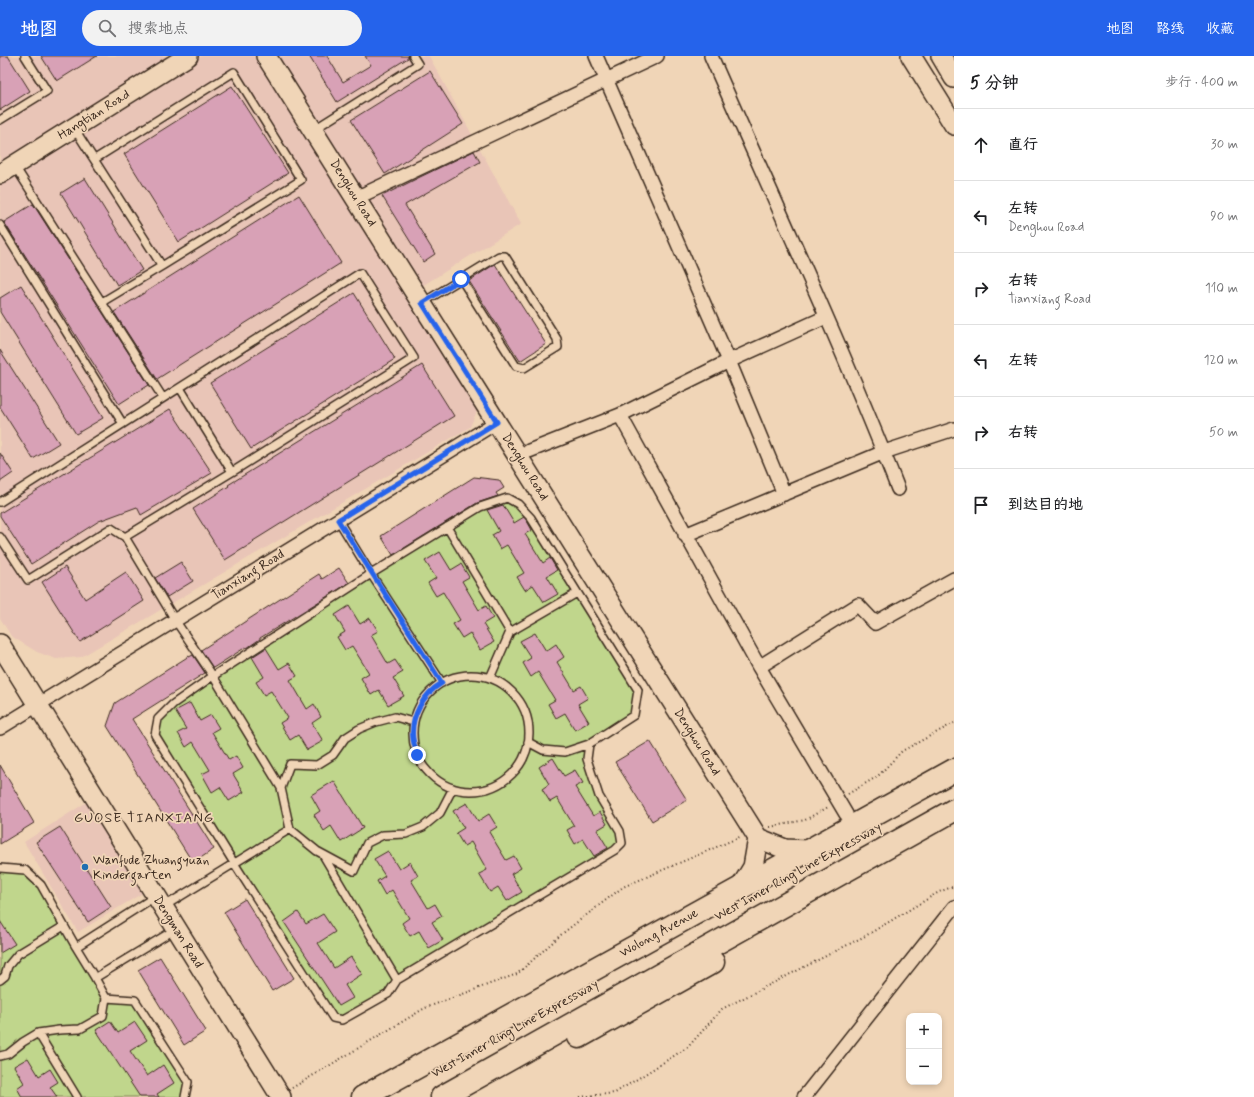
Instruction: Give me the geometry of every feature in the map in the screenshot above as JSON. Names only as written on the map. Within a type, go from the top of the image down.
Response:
[{"type":"highway","name":"Wolong Avenue","points":[[363,1097],[954,770]]},
{"type":"highway","name":"West Inner Ring Line Expressway","points":[[390,1097],[954,786]]},
{"type":"highway","name":"West Inner Ring Line Expressway","points":[[442,1097],[954,810]]},
{"type":"highway","points":[[472,1097],[954,828]]},
{"type":"street","name":"Hangtian Road","points":[[7,169],[188,56]]},
{"type":"street","name":"Denghou Road","points":[[266,56],[756,835]]},
{"type":"street","points":[[596,56],[730,361],[784,494]]},
{"type":"street","points":[[356,198],[657,56]]},
{"type":"street","points":[[711,56],[826,317],[884,452],[898,489]]},
{"type":"street","points":[[911,56],[954,125]]},
{"type":"street","points":[[941,56],[954,78]]},
{"type":"street","points":[[529,451],[620,415],[730,361],[826,317]]},
{"type":"street","points":[[620,415],[758,667],[846,814]]},
{"type":"street","name":"Tianxiang Road","points":[[0,728],[497,422]]},
{"type":"street","points":[[686,535],[884,452],[954,429]]},
{"type":"street","points":[[758,667],[858,605],[875,623],[954,579]]},
{"type":"street","name":"Dengman Road","points":[[0,644],[280,1096]]},
{"type":"street","points":[[739,890],[753,867],[756,835],[785,849],[807,850]]},
{"type":"street","points":[[804,1097],[954,907]]},
{"type":"lane","points":[[0,120],[47,90],[25,56]]},
{"type":"lane","points":[[313,130],[418,64],[413,56]]},
{"type":"lane","points":[[95,160],[234,72],[301,180],[102,302]]},
{"type":"lane","points":[[74,127],[162,266]]},
{"type":"lane","points":[[7,169],[102,302],[163,398]]},
{"type":"lane","points":[[0,226],[123,424]]},
{"type":"lane","points":[[422,303],[461,279],[499,256],[505,256],[556,339],[558,347],[524,368],[516,366],[461,279]]},
{"type":"lane","points":[[0,502],[360,273],[414,358],[125,537]]},
{"type":"lane","points":[[180,388],[232,472]]},
{"type":"lane","points":[[528,742],[544,750],[565,752],[590,744],[634,715],[638,690],[531,518],[518,504],[507,498],[480,507],[371,574],[213,676],[173,704],[158,719],[155,735],[234,863],[333,1018],[342,1020],[388,994],[397,980],[615,850],[622,843],[620,832],[596,789],[587,759],[590,744]]},
{"type":"lane","points":[[338,520],[371,574],[442,683]]},
{"type":"lane","points":[[448,527],[510,632]]},
{"type":"lane","points":[[0,537],[28,580],[111,528],[125,537],[175,620],[213,676],[281,788],[290,829],[323,855],[354,871],[367,843],[383,835],[406,834],[423,826],[440,813],[453,788]]},
{"type":"lane","points":[[490,678],[510,632],[578,593]]},
{"type":"lane","points":[[470,675],[490,678],[507,688],[520,703],[528,722],[528,742],[522,761],[509,776],[492,787],[473,791],[453,788],[438,781],[426,770],[417,755],[413,739],[414,722],[420,703],[433,688],[442,683],[451,678],[470,675]]},
{"type":"lane","points":[[281,788],[290,764],[317,765],[333,755],[345,738],[359,729],[376,722],[395,717],[414,722]]},
{"type":"lane","points":[[76,947],[234,863],[290,829]]},
{"type":"lane","points":[[323,855],[397,980]]},
{"type":"lane","points":[[0,868],[25,870],[41,886],[106,998],[103,1016],[80,1029],[59,1030],[38,1034],[23,1042],[8,1054],[0,1056]]},
{"type":"lane","points":[[0,980],[5,976],[8,966],[18,954],[64,926]]},
{"type":"lane","points":[[95,978],[176,928]]},
{"type":"lane","points":[[106,998],[135,1000],[188,1082],[185,1097]]},
{"type":"lane","points":[[38,1034],[77,1097]]},
{"type":"path","points":[[280,1096],[425,1008],[518,974],[564,933],[623,887],[756,835],[805,820],[878,776],[902,751],[954,723]]},
{"type":"path","points":[[580,1097],[614,1093],[688,1047],[722,1009],[867,935],[939,892],[954,886]]},
{"type":"shaded area","points":[[0,56],[188,56],[0,174]]},
{"type":"shaded area","points":[[202,56],[259,56],[475,403],[477,411],[470,427],[81,657],[56,659],[37,652],[11,636],[0,618],[0,184]]},
{"type":"shaded area","points":[[266,56],[429,56],[521,224],[414,291]]},
{"type":"shaded area","name":"Wanfude Zhuangyuan Kindergarten","points":[[90,800],[146,891],[78,932],[24,842]]},
{"type":"green space","points":[[507,498],[518,504],[638,690],[634,715],[590,744],[587,759],[599,796],[620,831],[622,843],[397,980],[388,994],[342,1020],[333,1018],[155,735],[158,719],[173,704],[480,507]]},
{"type":"green space","points":[[0,868],[25,870],[41,885],[106,998],[135,1000],[188,1082],[185,1097],[0,1097]]},
{"type":"building","points":[[0,56],[8,56],[30,91],[0,110]]},
{"type":"building","points":[[41,56],[97,56],[57,81]]},
{"type":"building","points":[[309,56],[327,56],[343,82],[371,65],[365,56],[408,56],[408,58],[337,102]]},
{"type":"building","points":[[430,71],[463,124],[385,174],[351,120]]},
{"type":"building","points":[[232,86],[288,173],[179,242],[124,154]]},
{"type":"building","points":[[474,151],[480,162],[405,205],[435,254],[423,262],[382,196]]},
{"type":"building","points":[[85,178],[142,270],[117,285],[61,193]]},
{"type":"building","points":[[299,195],[341,263],[157,379],[114,312]]},
{"type":"building","points":[[33,204],[149,385],[119,404],[4,222]]},
{"type":"building","points":[[495,264],[546,344],[520,361],[469,281]]},
{"type":"building","points":[[21,285],[103,418],[76,434],[0,312],[0,298]]},
{"type":"building","points":[[354,293],[395,359],[251,449],[210,383]]},
{"type":"building","points":[[0,350],[59,443],[33,459],[0,407]]},
{"type":"building","points":[[422,365],[454,416],[225,560],[193,509],[229,486],[228,485]]},
{"type":"building","points":[[170,409],[212,473],[141,515],[137,507],[99,521],[31,564],[0,516],[0,513]]},
{"type":"building","points":[[0,453],[13,473],[0,482]]},
{"type":"building","points":[[474,477],[499,480],[504,488],[496,493],[498,496],[477,503],[393,555],[381,536]]},
{"type":"building","points":[[503,505],[514,523],[524,517],[532,530],[525,534],[543,563],[550,558],[557,570],[547,576],[558,594],[544,602],[533,585],[525,590],[517,577],[524,573],[507,545],[500,549],[492,535],[499,531],[487,510]]},
{"type":"building","points":[[440,552],[451,570],[461,564],[469,577],[462,581],[479,610],[486,606],[493,618],[483,624],[494,642],[480,650],[470,633],[462,638],[453,624],[460,620],[443,592],[436,596],[428,583],[436,578],[425,561]]},
{"type":"building","points":[[181,562],[193,581],[167,597],[155,578]]},
{"type":"building","points":[[65,567],[85,599],[126,572],[144,601],[80,642],[42,582]]},
{"type":"building","points":[[339,568],[349,583],[213,668],[201,650],[319,574],[322,579]]},
{"type":"building","points":[[349,606],[360,624],[370,618],[378,631],[371,635],[388,664],[395,660],[403,672],[393,678],[404,696],[388,705],[379,690],[371,695],[361,678],[369,673],[352,646],[345,650],[337,637],[345,632],[335,615]]},
{"type":"building","points":[[535,633],[546,651],[556,644],[564,657],[557,662],[574,690],[581,686],[588,698],[578,704],[589,722],[575,730],[565,713],[556,718],[548,704],[555,700],[538,672],[531,677],[523,663],[531,658],[520,641]]},
{"type":"building","points":[[266,648],[279,669],[289,663],[297,676],[290,680],[307,709],[314,704],[321,717],[312,723],[323,741],[307,750],[298,735],[290,740],[280,723],[288,718],[271,691],[264,695],[256,682],[264,677],[252,657]]},
{"type":"building","points":[[193,655],[205,673],[132,719],[214,849],[193,863],[107,726],[115,703],[189,656]]},
{"type":"building","points":[[190,703],[200,721],[211,715],[219,728],[212,732],[229,760],[236,756],[243,768],[233,774],[244,792],[229,801],[220,787],[212,792],[202,774],[210,770],[193,742],[186,747],[178,733],[186,729],[175,711]]},
{"type":"building","points":[[650,741],[687,800],[652,821],[615,762]]},
{"type":"building","points":[[553,758],[564,776],[575,770],[583,783],[575,787],[593,816],[600,812],[607,824],[597,830],[608,848],[594,856],[583,839],[575,844],[567,830],[574,826],[557,798],[550,802],[542,789],[549,784],[539,767]]},
{"type":"building","points":[[0,765],[34,823],[0,844]]},
{"type":"building","points":[[334,781],[363,828],[341,842],[331,826],[324,831],[314,815],[320,811],[311,795]]},
{"type":"building","points":[[467,803],[478,821],[489,814],[497,827],[489,832],[506,860],[514,856],[521,868],[511,874],[522,892],[507,901],[498,887],[490,892],[479,874],[487,870],[471,842],[464,846],[456,833],[464,828],[453,811]]},
{"type":"building","points":[[60,827],[111,907],[88,922],[36,842]]},
{"type":"building","points":[[388,851],[399,869],[410,862],[418,876],[411,880],[428,908],[435,904],[442,916],[432,922],[443,940],[429,948],[419,931],[410,936],[402,923],[409,918],[392,890],[385,895],[377,881],[385,876],[374,859]]},
{"type":"building","points":[[245,899],[294,978],[272,991],[224,912]]},
{"type":"building","points":[[298,912],[306,924],[323,914],[335,932],[318,943],[334,968],[351,957],[362,974],[345,985],[353,998],[339,1006],[284,922]]},
{"type":"building","points":[[0,921],[15,944],[0,953]]},
{"type":"building","points":[[160,957],[206,1031],[184,1045],[138,970]]},
{"type":"building","points":[[110,1021],[118,1033],[135,1022],[147,1040],[130,1051],[147,1076],[163,1065],[174,1083],[157,1094],[159,1097],[140,1097],[96,1030]]},
{"type":"building","points":[[28,1058],[39,1076],[50,1069],[58,1082],[50,1087],[57,1097],[22,1097],[17,1088],[24,1083],[14,1066]]},
{"type":"place","name":"Wanfude Zhuangyuan Kindergarten","points":[[85,867]]},
{"type":"district","name":"GUOSE TIANXIANG","points":[[144,818]]},
{"type":"route","points":[[417,755],[413,739],[414,722],[420,703],[433,688],[442,683],[371,574],[338,520],[497,422],[422,303],[461,279]]}]
